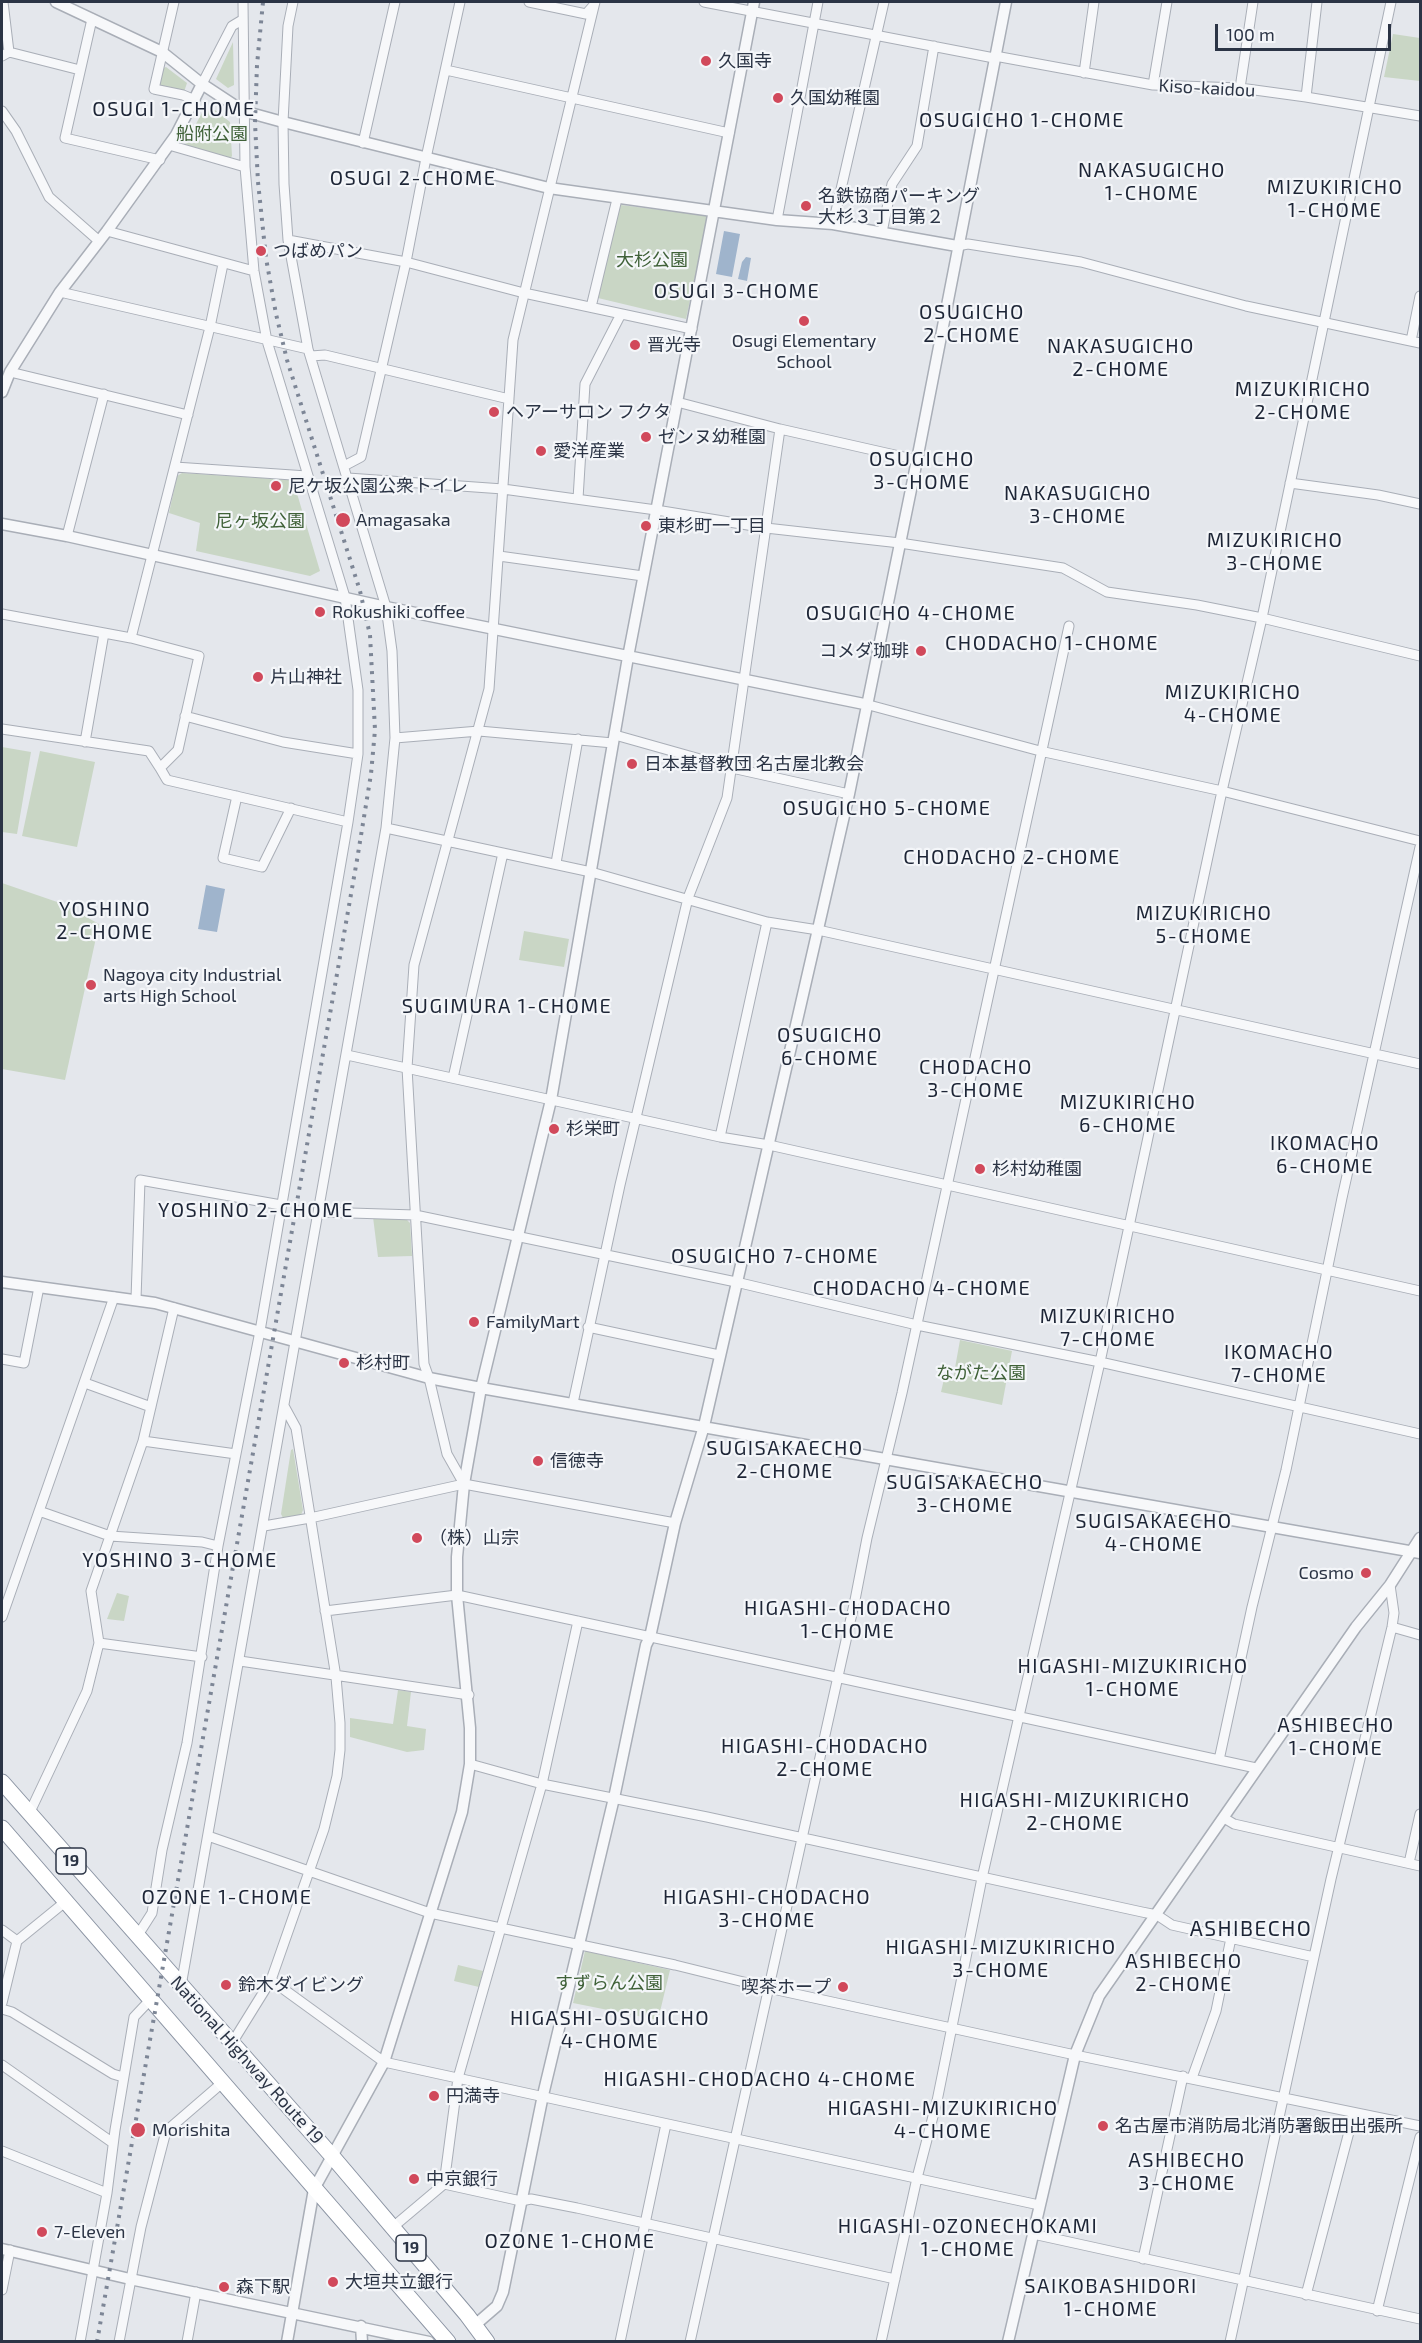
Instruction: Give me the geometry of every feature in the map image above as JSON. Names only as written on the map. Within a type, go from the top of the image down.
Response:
[{"type":"highway","name":"National Highway Route 19","points":[[2,1782],[28,1815],[138,1935],[332,2156],[487,2342]]},
{"type":"highway","name":"National Highway Route 19","points":[[2,1828],[448,2342]]},
{"type":"street","points":[[3,2],[5,54],[80,70]]},
{"type":"street","points":[[56,2],[162,52],[202,84],[243,111],[549,188],[777,220],[833,224],[957,246],[968,244],[1081,262],[1246,306],[1416,342],[1420,296]]},
{"type":"street","points":[[174,2],[154,89],[195,100]]},
{"type":"street","points":[[138,1935],[152,1912],[162,1850],[187,1743],[218,1546],[260,1331],[358,754],[357,690],[345,597],[267,341],[254,271],[245,167],[243,2]]},
{"type":"street","points":[[181,1986],[386,828],[395,738],[392,651],[386,607],[310,353],[288,240],[283,122],[288,26],[293,2]]},
{"type":"street","points":[[363,143],[395,2]]},
{"type":"street","points":[[344,466],[361,457],[406,262],[460,2]]},
{"type":"street","points":[[530,2],[586,14],[594,4]]},
{"type":"street","name":"Kiso-kaidou","points":[[704,2],[753,6],[813,23],[1153,85],[1240,88],[1420,116]]},
{"type":"street","points":[[777,220],[818,2]]},
{"type":"street","points":[[833,224],[884,2]]},
{"type":"street","points":[[475,2325],[497,2306],[503,2292],[543,2096],[614,1798],[646,1645],[650,1637],[675,1523],[704,1426],[769,1145],[869,705],[1006,2]]},
{"type":"street","points":[[1084,73],[1094,2]]},
{"type":"street","points":[[1153,85],[1167,2]]},
{"type":"street","points":[[1240,88],[1253,2]]},
{"type":"street","points":[[1306,97],[1317,2]]},
{"type":"street","points":[[881,2342],[953,2027],[982,1878],[1018,1716],[1100,1362],[1177,1010],[1391,2]]},
{"type":"street","points":[[464,1484],[447,1454],[424,1364],[407,1068],[414,964],[489,689],[500,556],[513,340],[594,4]]},
{"type":"street","points":[[287,2342],[315,2189],[384,2062],[462,1812],[470,1764],[469,1695],[457,1595],[457,1557],[464,1484],[481,1388],[551,1100],[628,657],[753,6]]},
{"type":"street","points":[[92,19],[65,138],[160,160]]},
{"type":"street","points":[[2,392],[10,372],[60,292],[160,160],[195,100],[232,26],[242,20]]},
{"type":"street","points":[[882,232],[892,184],[917,146],[934,46]]},
{"type":"street","points":[[446,70],[729,133]]},
{"type":"street","points":[[2,111],[16,131],[49,197],[99,241]]},
{"type":"street","points":[[169,145],[245,167]]},
{"type":"street","points":[[591,307],[617,199]]},
{"type":"street","points":[[107,231],[254,271]]},
{"type":"street","points":[[288,240],[406,262],[524,293],[692,329]]},
{"type":"street","points":[[131,638],[210,327],[223,264]]},
{"type":"street","points":[[60,292],[509,399]]},
{"type":"street","points":[[578,499],[585,384],[621,314]]},
{"type":"street","points":[[10,372],[188,415]]},
{"type":"street","points":[[66,536],[104,394]]},
{"type":"street","points":[[677,402],[780,429],[917,460]]},
{"type":"street","points":[[573,1403],[588,1327],[688,898],[727,798],[780,429]]},
{"type":"street","points":[[175,467],[307,476]]},
{"type":"street","points":[[348,478],[503,489],[766,528],[900,543],[1063,568],[1107,592],[1197,605],[1262,618],[1420,656]]},
{"type":"street","points":[[1290,483],[1378,495],[1420,504]]},
{"type":"street","points":[[2,524],[386,607],[869,705],[1040,750],[1222,791],[1420,841]]},
{"type":"street","points":[[500,556],[643,576]]},
{"type":"street","points":[[2,614],[131,638],[199,656],[178,750],[160,768]]},
{"type":"street","points":[[690,2342],[1069,626]]},
{"type":"street","points":[[84,742],[104,633]]},
{"type":"street","points":[[185,716],[283,742],[358,754]]},
{"type":"street","points":[[2,729],[148,751],[167,780],[348,822]]},
{"type":"street","points":[[395,738],[479,731],[578,739],[614,739],[849,794]]},
{"type":"street","points":[[555,863],[578,739]]},
{"type":"street","points":[[237,796],[222,858],[262,867],[291,808]]},
{"type":"street","points":[[386,828],[555,863],[688,898],[767,922],[818,930],[1420,1064]]},
{"type":"street","points":[[1219,1760],[1252,1607],[1274,1526],[1326,1272],[1420,847]]},
{"type":"street","points":[[453,1078],[502,853]]},
{"type":"street","points":[[720,1137],[767,922]]},
{"type":"street","points":[[346,1055],[720,1137],[769,1145],[1129,1225],[1326,1272],[1420,1291]]},
{"type":"street","points":[[136,1299],[140,1180],[281,1205]]},
{"type":"street","points":[[319,1212],[415,1215],[736,1282],[916,1325],[1100,1362],[1420,1434]]},
{"type":"street","points":[[2,1282],[136,1299],[429,1378],[481,1388],[1416,1552]]},
{"type":"street","points":[[2,1359],[24,1363],[39,1287]]},
{"type":"street","points":[[2,1617],[114,1297]]},
{"type":"street","points":[[28,1815],[87,1691],[99,1643],[91,1591],[143,1441],[174,1308]]},
{"type":"street","points":[[588,1327],[719,1355]]},
{"type":"street","points":[[85,1383],[151,1407]]},
{"type":"street","points":[[232,2043],[271,1980],[324,1829],[337,1776],[340,1723],[336,1677],[296,1428],[284,1406]]},
{"type":"street","points":[[143,1441],[236,1454]]},
{"type":"street","points":[[264,1526],[464,1484],[675,1523]]},
{"type":"street","points":[[39,1511],[110,1536],[202,1542],[218,1546]]},
{"type":"street","points":[[1008,2342],[1075,2055],[1099,1996],[1157,1916],[1256,1768],[1356,1627],[1416,1552],[1420,1538]]},
{"type":"street","points":[[1230,2342],[1314,1957],[1392,1627],[1394,1613],[1390,1585]]},
{"type":"street","points":[[325,1611],[457,1595],[1256,1768]]},
{"type":"street","points":[[393,2227],[444,2184],[458,2078],[542,1784],[578,1621]]},
{"type":"street","points":[[1392,1627],[1420,1635]]},
{"type":"street","points":[[99,1643],[202,1657]]},
{"type":"street","points":[[240,1661],[469,1695]]},
{"type":"street","points":[[470,1764],[542,1784],[1157,1916],[1172,1925],[1314,1957]]},
{"type":"street","points":[[1409,1863],[1420,1814]]},
{"type":"street","points":[[1224,1818],[1234,1824],[1420,1866]]},
{"type":"street","points":[[208,1836],[430,1913],[675,1965],[768,1988],[1075,2055],[1420,2126]]},
{"type":"street","points":[[2,2003],[17,1941],[65,1902]]},
{"type":"street","points":[[2,1930],[17,1941]]},
{"type":"street","points":[[1143,2259],[1188,2077],[1216,2011],[1231,1938]]},
{"type":"street","points":[[271,1980],[384,2062],[1039,2205]]},
{"type":"street","points":[[80,2342],[107,2193],[134,2017],[150,2001]]},
{"type":"street","points":[[2,2009],[12,2012],[114,2074],[123,2077]]},
{"type":"street","points":[[2,2065],[113,2143]]},
{"type":"street","points":[[119,2342],[152,2179],[165,2135],[171,2127],[222,2083]]},
{"type":"street","points":[[1306,2295],[1354,2114]]},
{"type":"street","points":[[620,2342],[666,2124]]},
{"type":"street","points":[[1377,2311],[1420,2137]]},
{"type":"street","points":[[2,2151],[107,2193]]},
{"type":"street","points":[[444,2184],[520,2201],[531,2199],[895,2279]]},
{"type":"street","points":[[1033,2234],[1420,2319]]},
{"type":"street","points":[[2,2290],[6,2250],[130,2279],[429,2342]]},
{"type":"street","points":[[187,2342],[196,2292]]},
{"type":"street","points":[[361,2326],[362,2342]]},
{"type":"green space","points":[[1393,34],[1420,38],[1420,81],[1384,77]]},
{"type":"green space","points":[[233,42],[234,85],[228,88],[216,79]]},
{"type":"green space","points":[[166,67],[187,83],[184,92],[161,87],[158,83],[161,69]]},
{"type":"green space","name":"船附公園","points":[[215,110],[230,122],[232,156],[229,160],[184,146],[203,111]]},
{"type":"green space","name":"大杉公園","points":[[621,205],[708,216],[686,319],[598,298],[594,292]]},
{"type":"green space","name":"尼ヶ坂公園","points":[[182,473],[293,480],[320,571],[310,576],[196,551],[200,523],[169,513],[177,476]]},
{"type":"green space","points":[[2,747],[31,752],[17,834],[2,832]]},
{"type":"green space","points":[[40,751],[95,762],[77,847],[22,836]]},
{"type":"green space","points":[[2,883],[63,904],[99,924],[65,1080],[2,1069]]},
{"type":"green space","points":[[524,931],[569,939],[564,967],[519,960]]},
{"type":"green space","points":[[373,1217],[406,1219],[410,1223],[412,1256],[378,1257]]},
{"type":"green space","name":"ながた公園","points":[[960,1340],[1012,1351],[1002,1405],[941,1392],[944,1379],[953,1379]]},
{"type":"green space","points":[[293,1449],[303,1510],[301,1515],[283,1518],[281,1514]]},
{"type":"green space","points":[[117,1593],[129,1596],[124,1621],[107,1619]]},
{"type":"green space","points":[[398,1690],[411,1692],[407,1726],[426,1729],[424,1750],[407,1752],[350,1737],[350,1718],[393,1724]]},
{"type":"green space","name":"すずらん公園","points":[[585,1951],[670,1970],[658,2020],[573,2003]]},
{"type":"green space","points":[[458,1965],[483,1971],[479,1987],[454,1981]]},
{"type":"water","points":[[724,231],[740,234],[732,277],[716,274]]},
{"type":"water","points":[[746,257],[751,258],[747,281],[738,279],[742,262]]},
{"type":"water","points":[[206,885],[225,889],[217,932],[198,929]]},
{"type":"railway","points":[[97,2342],[357,860],[371,774],[375,730],[370,635],[360,591],[287,360],[266,258],[258,182],[255,123],[257,65],[263,2]]},
{"type":"place","name":"久国寺","points":[[706,61]]},
{"type":"place","name":"久国幼稚園","points":[[778,98]]},
{"type":"place","name":"名鉄協商パーキング 大杉３丁目第２","points":[[806,206]]},
{"type":"place","name":"つばめパン","points":[[261,251]]},
{"type":"place","name":"Osugi Elementary School","points":[[804,321]]},
{"type":"place","name":"晋光寺","points":[[635,345]]},
{"type":"place","name":"ヘアーサロン フクタ","points":[[494,412]]},
{"type":"place","name":"ゼンヌ幼稚園","points":[[646,437]]},
{"type":"place","name":"愛洋産業","points":[[541,451]]},
{"type":"place","name":"尼ケ坂公園公衆トイレ","points":[[276,486]]},
{"type":"place","name":"Amagasaka","points":[[343,520]]},
{"type":"place","name":"東杉町一丁目","points":[[646,526]]},
{"type":"place","name":"Rokushiki coffee","points":[[320,612]]},
{"type":"place","name":"コメダ珈琲","points":[[921,651]]},
{"type":"place","name":"片山神社","points":[[258,677]]},
{"type":"place","name":"日本基督教団 名古屋北教会","points":[[632,764]]},
{"type":"place","name":"Nagoya city Industrial arts High School","points":[[91,985]]},
{"type":"place","name":"杉栄町","points":[[554,1129]]},
{"type":"place","name":"杉村幼稚園","points":[[980,1169]]},
{"type":"place","name":"FamilyMart","points":[[474,1322]]},
{"type":"place","name":"杉村町","points":[[344,1363]]},
{"type":"place","name":"信徳寺","points":[[538,1461]]},
{"type":"place","name":"（株）山宗","points":[[417,1538]]},
{"type":"place","name":"Cosmo","points":[[1366,1573]]},
{"type":"place","name":"鈴木ダイビング","points":[[226,1985]]},
{"type":"place","name":"喫茶ホープ","points":[[843,1987]]},
{"type":"place","name":"円満寺","points":[[434,2096]]},
{"type":"place","name":"名古屋市消防局北消防署飯田出張所","points":[[1103,2126]]},
{"type":"place","name":"Morishita","points":[[138,2130]]},
{"type":"place","name":"中京銀行","points":[[414,2179]]},
{"type":"place","name":"7-Eleven","points":[[42,2232]]},
{"type":"place","name":"大垣共立銀行","points":[[333,2282]]},
{"type":"place","name":"森下駅","points":[[224,2287]]},
{"type":"district","name":"OSUGI 1-CHOME","points":[[174,109]]},
{"type":"district","name":"OSUGICHO 1-CHOME","points":[[1022,120]]},
{"type":"district","name":"OSUGI 2-CHOME","points":[[413,178]]},
{"type":"district","name":"NAKASUGICHO 1-CHOME","points":[[1152,182]]},
{"type":"district","name":"MIZUKIRICHO 1-CHOME","points":[[1335,198]]},
{"type":"district","name":"OSUGI 3-CHOME","points":[[737,291]]},
{"type":"district","name":"OSUGICHO 2-CHOME","points":[[972,324]]},
{"type":"district","name":"NAKASUGICHO 2-CHOME","points":[[1121,358]]},
{"type":"district","name":"MIZUKIRICHO 2-CHOME","points":[[1303,400]]},
{"type":"district","name":"OSUGICHO 3-CHOME","points":[[922,470]]},
{"type":"district","name":"NAKASUGICHO 3-CHOME","points":[[1078,504]]},
{"type":"district","name":"MIZUKIRICHO 3-CHOME","points":[[1275,552]]},
{"type":"district","name":"OSUGICHO 4-CHOME","points":[[911,613]]},
{"type":"district","name":"CHODACHO 1-CHOME","points":[[1052,643]]},
{"type":"district","name":"MIZUKIRICHO 4-CHOME","points":[[1233,704]]},
{"type":"district","name":"OSUGICHO 5-CHOME","points":[[887,808]]},
{"type":"district","name":"CHODACHO 2-CHOME","points":[[1012,857]]},
{"type":"district","name":"YOSHINO 2-CHOME","points":[[105,920]]},
{"type":"district","name":"MIZUKIRICHO 5-CHOME","points":[[1204,924]]},
{"type":"district","name":"SUGIMURA 1-CHOME","points":[[507,1006]]},
{"type":"district","name":"OSUGICHO 6-CHOME","points":[[830,1046]]},
{"type":"district","name":"CHODACHO 3-CHOME","points":[[976,1078]]},
{"type":"district","name":"MIZUKIRICHO 6-CHOME","points":[[1128,1114]]},
{"type":"district","name":"IKOMACHO 6-CHOME","points":[[1325,1154]]},
{"type":"district","name":"YOSHINO 2-CHOME","points":[[256,1210]]},
{"type":"district","name":"OSUGICHO 7-CHOME","points":[[775,1256]]},
{"type":"district","name":"CHODACHO 4-CHOME","points":[[922,1288]]},
{"type":"district","name":"MIZUKIRICHO 7-CHOME","points":[[1108,1328]]},
{"type":"district","name":"IKOMACHO 7-CHOME","points":[[1279,1364]]},
{"type":"district","name":"SUGISAKAECHO 2-CHOME","points":[[785,1460]]},
{"type":"district","name":"SUGISAKAECHO 3-CHOME","points":[[965,1494]]},
{"type":"district","name":"SUGISAKAECHO 4-CHOME","points":[[1154,1532]]},
{"type":"district","name":"YOSHINO 3-CHOME","points":[[180,1560]]},
{"type":"district","name":"HIGASHI-CHODACHO 1-CHOME","points":[[848,1620]]},
{"type":"district","name":"HIGASHI-MIZUKIRICHO 1-CHOME","points":[[1133,1678]]},
{"type":"district","name":"ASHIBECHO 1-CHOME","points":[[1336,1736]]},
{"type":"district","name":"HIGASHI-CHODACHO 2-CHOME","points":[[825,1758]]},
{"type":"district","name":"HIGASHI-MIZUKIRICHO 2-CHOME","points":[[1075,1812]]},
{"type":"district","name":"OZONE 1-CHOME","points":[[227,1897]]},
{"type":"district","name":"HIGASHI-CHODACHO 3-CHOME","points":[[767,1908]]},
{"type":"district","name":"ASHIBECHO","points":[[1251,1929]]},
{"type":"district","name":"HIGASHI-MIZUKIRICHO 3-CHOME","points":[[1001,1958]]},
{"type":"district","name":"ASHIBECHO 2-CHOME","points":[[1184,1972]]},
{"type":"district","name":"HIGASHI-OSUGICHO 4-CHOME","points":[[610,2030]]},
{"type":"district","name":"HIGASHI-CHODACHO 4-CHOME","points":[[760,2079]]},
{"type":"district","name":"HIGASHI-MIZUKIRICHO 4-CHOME","points":[[943,2120]]},
{"type":"district","name":"ASHIBECHO 3-CHOME","points":[[1187,2172]]},
{"type":"district","name":"HIGASHI-OZONECHOKAMI 1-CHOME","points":[[968,2238]]},
{"type":"district","name":"OZONE 1-CHOME","points":[[570,2241]]},
{"type":"district","name":"SAIKOBASHIDORI 1-CHOME","points":[[1111,2298]]}]
